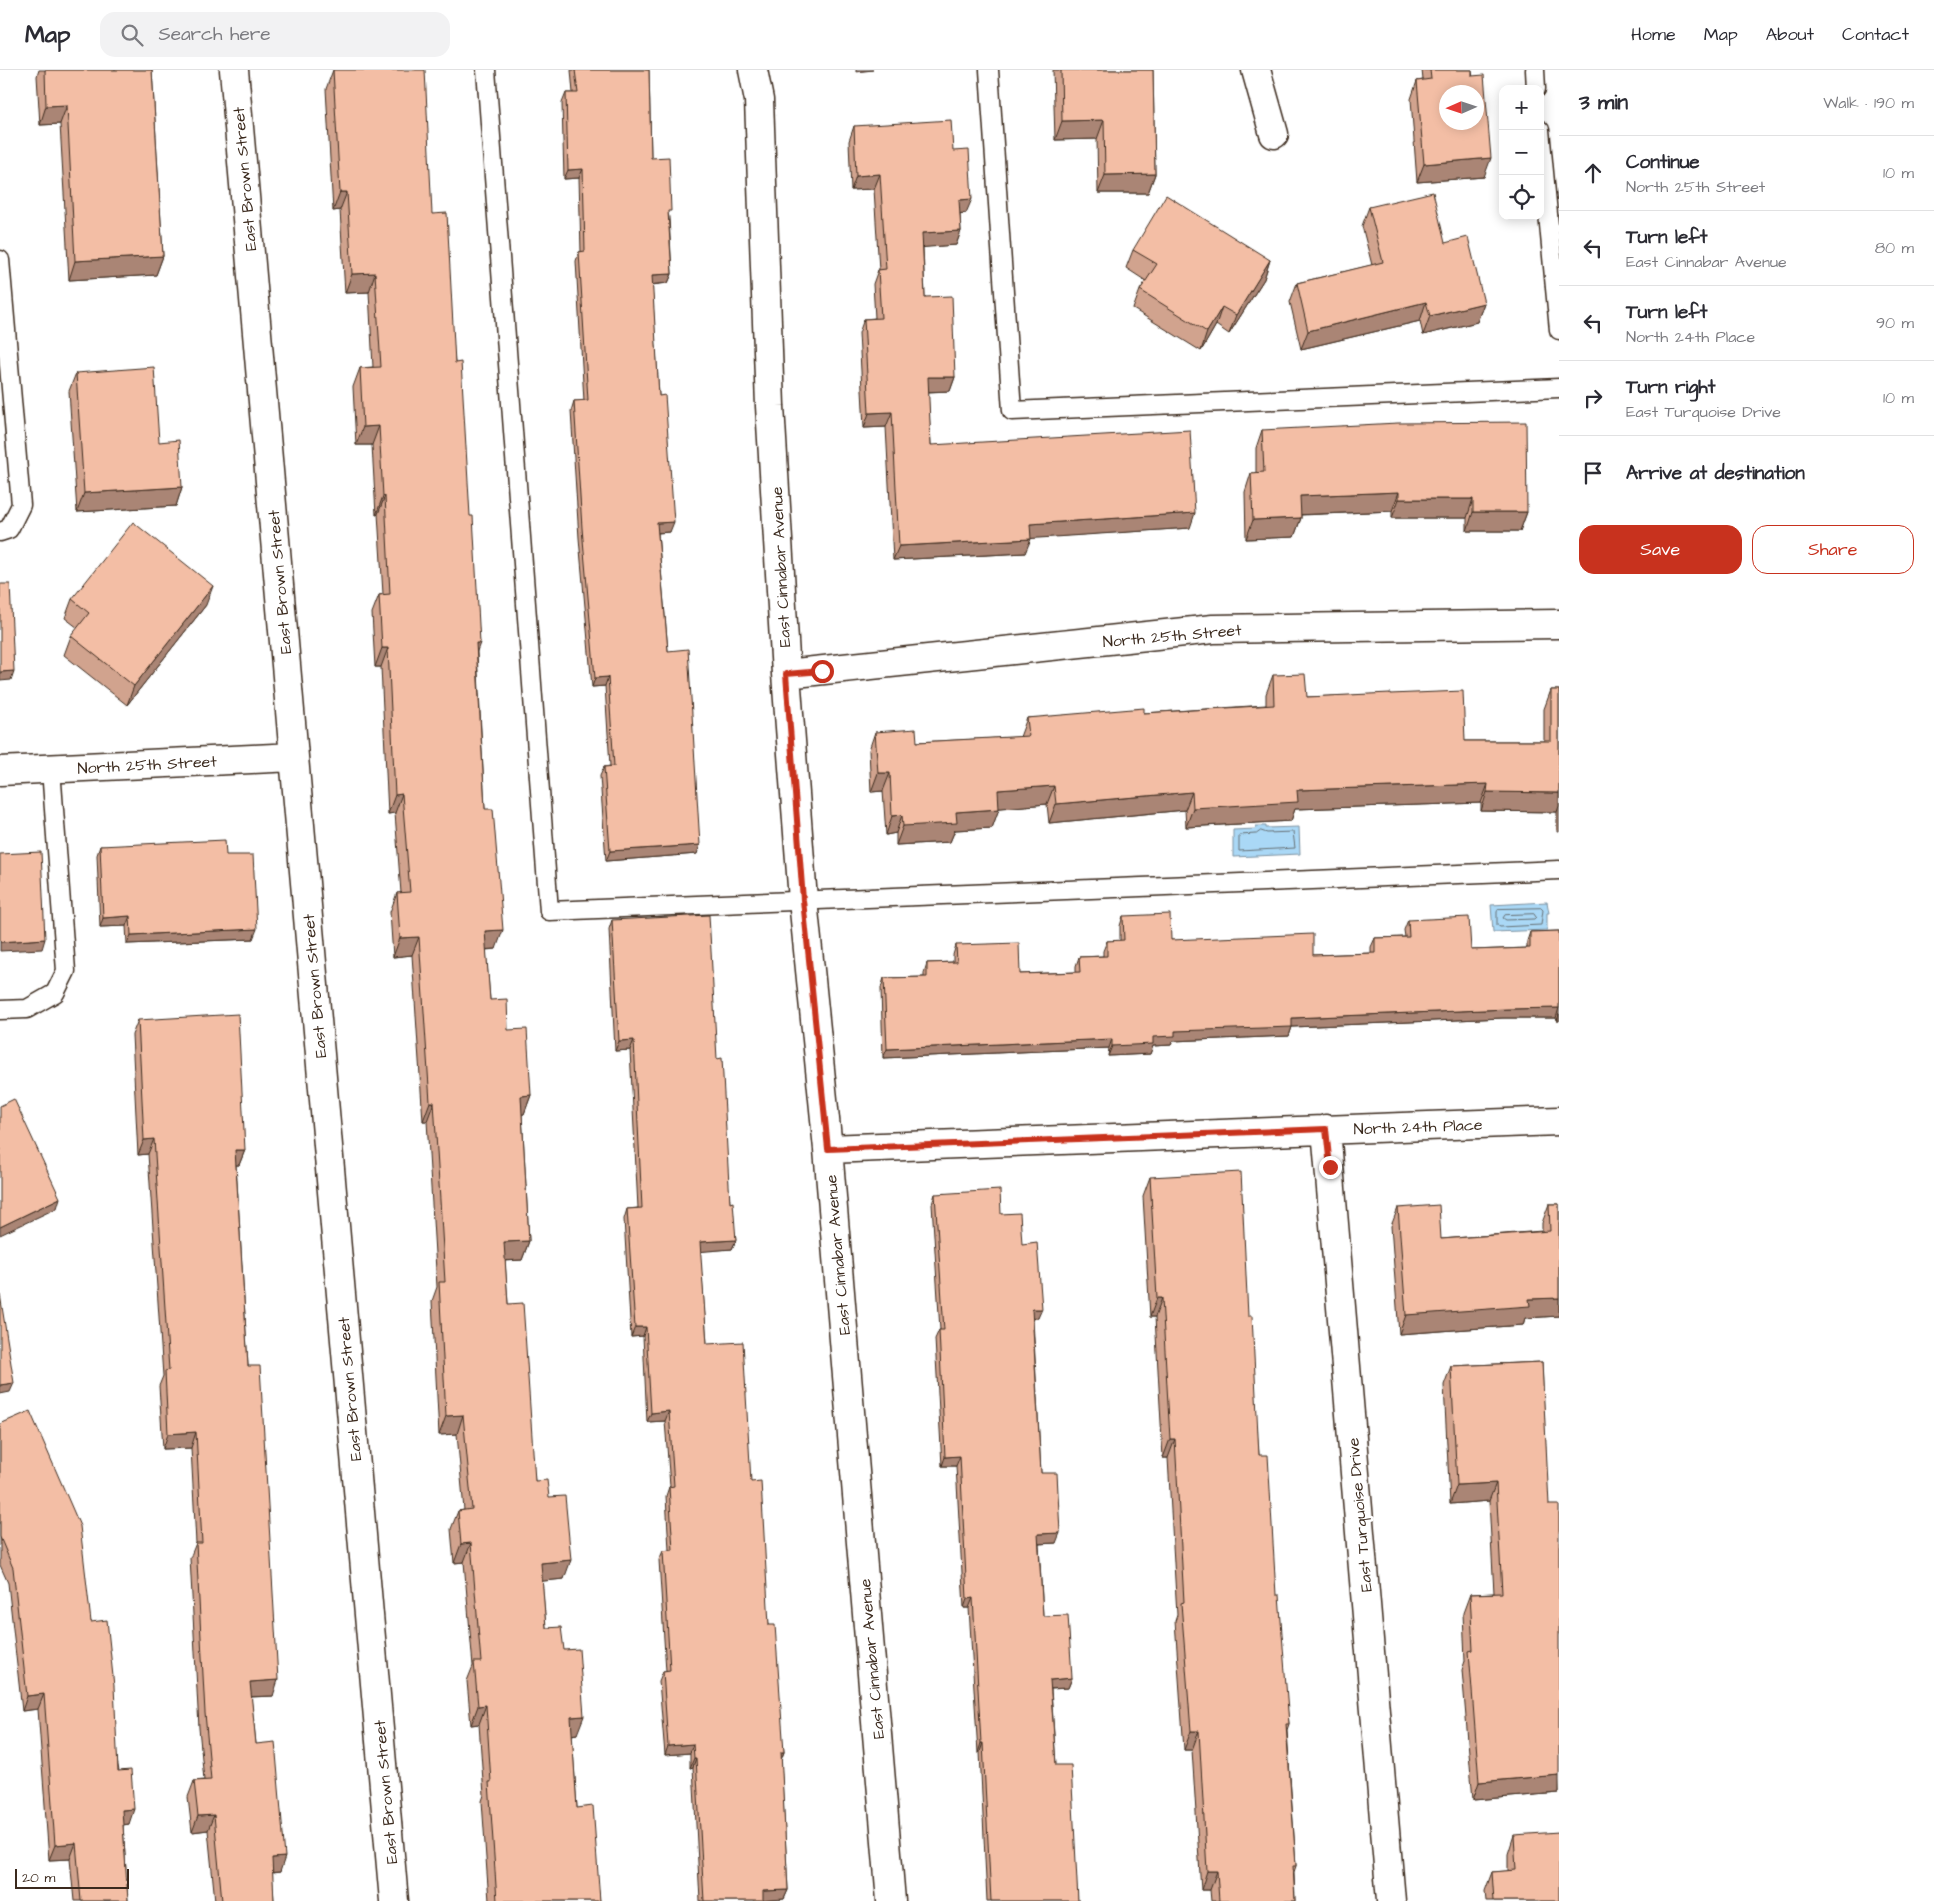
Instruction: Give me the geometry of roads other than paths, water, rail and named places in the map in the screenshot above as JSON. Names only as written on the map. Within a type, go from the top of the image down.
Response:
[{"type":"street","name":"East Brown Street","points":[[234,70],[394,1901]]},
{"type":"street","name":"East Cinnabar Avenue","points":[[754,70],[759,100],[770,396],[786,674],[803,900],[828,1149],[891,1901]]},
{"type":"street","points":[[1256,70],[1274,134]]},
{"type":"street","name":"North 25th Street","points":[[786,674],[1213,630],[1559,624]]},
{"type":"street","name":"North 25th Street","points":[[0,771],[294,757]]},
{"type":"street","name":"North 24th Place","points":[[828,1149],[1326,1129],[1559,1122]]},
{"type":"street","name":"East Turquoise Drive","points":[[1326,1129],[1391,1901]]},
{"type":"lane","points":[[486,70],[548,911],[1559,870]]},
{"type":"lane","points":[[989,70],[1012,411],[1559,388]]},
{"type":"lane","points":[[1535,70],[1536,85]]},
{"type":"lane","points":[[1544,172],[1559,330]]},
{"type":"lane","points":[[0,260],[21,505],[9,528],[0,532]]},
{"type":"lane","points":[[0,1010],[27,1009],[48,997],[55,992],[66,971],[51,768]]},
{"type":"water","points":[[1256,826],[1266,826],[1266,828],[1299,827],[1300,854],[1233,857],[1233,830],[1256,829]]},
{"type":"water","points":[[1547,902],[1549,913],[1547,913],[1547,930],[1493,932],[1491,905]]}]
